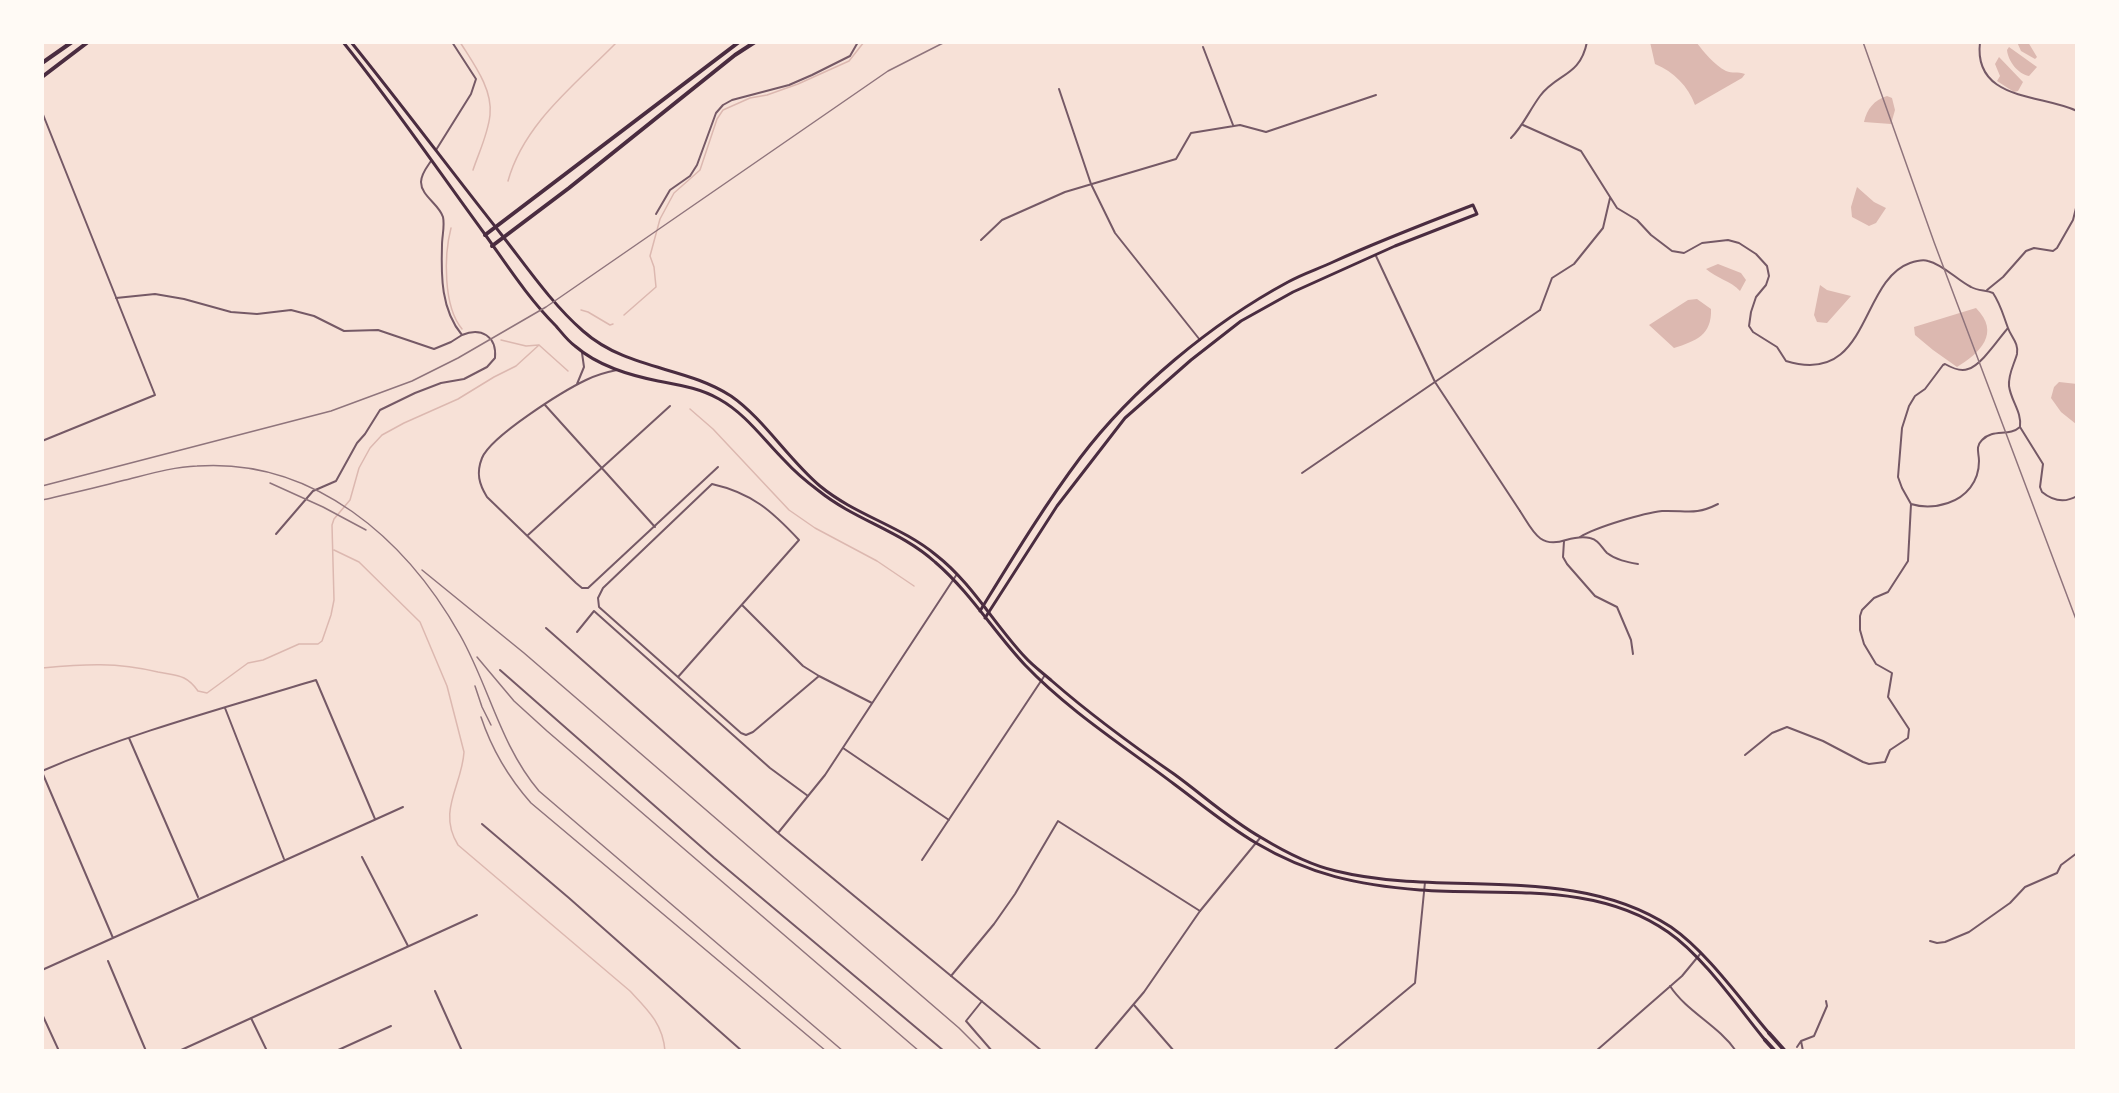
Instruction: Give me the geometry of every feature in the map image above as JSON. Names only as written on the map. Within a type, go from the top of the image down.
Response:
[{"type":"highway","points":[[42,63],[72,42]]},
{"type":"highway","points":[[42,77],[88,42]]},
{"type":"highway","points":[[485,235],[739,42]]},
{"type":"highway","points":[[492,246],[755,42]]},
{"type":"highway","points":[[1769,1033],[1785,1051]]},
{"type":"highway","points":[[1765,1040],[1775,1051]]},
{"type":"main road","points":[[343,42],[381,89],[534,303],[575,346],[617,370],[689,387],[722,400],[749,420],[785,462],[817,490],[841,508],[910,543],[935,561],[1041,680],[1130,752],[1221,820],[1256,843],[1310,870],[1335,878],[1424,890],[1569,896],[1620,907],[1669,932],[1696,957],[1765,1040]]},
{"type":"main road","points":[[351,42],[547,294],[583,331],[606,348],[655,368],[693,379],[732,397],[820,486],[845,504],[914,538],[939,556],[957,574],[1025,657],[1045,675],[1133,747],[1260,837],[1312,864],[1336,872],[1384,879],[1569,890],[1623,902],[1672,928],[1701,953],[1769,1033]]},
{"type":"main road","points":[[980,612],[1081,458],[1123,408],[1200,340],[1237,312],[1289,282],[1380,241],[1473,205],[1477,214],[1293,292],[1241,321],[1191,360],[1125,418],[1057,506],[985,618]]},
{"type":"street","points":[[435,151],[471,94],[476,79],[452,42]]},
{"type":"street","points":[[656,214],[670,190],[690,176],[697,165],[716,113],[723,105],[732,100],[789,85],[812,75],[850,56],[858,42]]},
{"type":"street","points":[[1510,138],[1523,125],[1545,90],[1583,59],[1587,42]]},
{"type":"street","points":[[1980,42],[1980,63],[1986,74],[1998,84],[2012,93],[2047,100],[2077,111]]},
{"type":"street","points":[[1203,47],[1233,126]]},
{"type":"street","points":[[1059,89],[1091,184],[1115,233],[1200,340]]},
{"type":"street","points":[[981,240],[1002,220],[1065,192],[1176,159],[1191,133],[1240,125],[1266,132],[1376,95]]},
{"type":"street","points":[[42,112],[155,395],[42,441]]},
{"type":"street","points":[[1523,125],[1581,151],[1617,208],[1637,220],[1651,235],[1672,251],[1684,253],[1702,243],[1728,240],[1739,243],[1756,254],[1767,266],[1769,276],[1766,285],[1756,297],[1750,312],[1749,326],[1754,332],[1777,347],[1786,361],[1814,364],[1834,360],[1860,332],[1887,281],[1900,267],[1921,260],[1928,261],[1970,286],[1993,293],[2002,308],[2017,346],[2010,371],[2009,385],[2021,418],[2020,427],[2043,464],[2040,487],[2042,492],[2054,499],[2064,501],[2077,496]]},
{"type":"street","points":[[431,161],[421,185],[423,191],[442,215],[444,225],[443,289],[450,317],[462,335]]},
{"type":"street","points":[[1302,473],[1540,310],[1552,278],[1574,264],[1603,228],[1610,198]]},
{"type":"street","points":[[1987,290],[2003,277],[2026,250],[2034,248],[2053,251],[2057,248],[2073,220],[2077,204]]},
{"type":"street","points":[[1376,255],[1435,382],[1535,534],[1541,539],[1551,544],[1581,537],[1641,516],[1662,511],[1701,511],[1718,504]]},
{"type":"street","points":[[116,298],[155,294],[184,299],[231,312],[256,314],[291,310],[314,316],[344,331],[378,330],[434,349],[462,335],[478,330],[485,333],[496,351],[492,363],[464,379],[403,398],[380,410],[365,434],[357,442],[336,481],[313,491],[276,534]]},
{"type":"street","points":[[1745,755],[1772,733],[1784,727],[1823,741],[1869,764],[1885,762],[1890,750],[1908,738],[1909,729],[1888,697],[1892,674],[1876,664],[1871,657],[1863,644],[1859,623],[1862,610],[1875,598],[1888,592],[1908,561],[1911,504],[1898,477],[1902,428],[1915,396],[1925,388],[1943,365],[1962,370],[1970,369],[2008,328]]},
{"type":"street","points":[[573,387],[582,376],[584,367],[581,350]]},
{"type":"street","points":[[617,370],[596,375],[573,387],[507,431],[489,447],[483,456],[479,470],[479,484],[487,497],[576,583],[582,588],[588,588],[718,467]]},
{"type":"street","points":[[545,405],[655,527]]},
{"type":"street","points":[[528,535],[670,406]]},
{"type":"street","points":[[1911,504],[1930,507],[1960,498],[1968,492],[1973,483],[1978,468],[1978,445],[1983,439],[1996,433],[2012,433],[2020,427]]},
{"type":"street","points":[[678,677],[799,540],[777,516],[745,494],[712,484],[603,588],[598,598],[599,607],[741,733],[746,735],[753,732],[819,676]]},
{"type":"street","points":[[1581,537],[1598,541],[1609,555],[1622,561],[1638,564]]},
{"type":"street","points":[[1564,541],[1563,557],[1567,564],[1595,596],[1617,607],[1631,640],[1633,654]]},
{"type":"street","points":[[778,833],[843,748],[957,574]]},
{"type":"street","points":[[742,605],[803,666],[873,703]]},
{"type":"street","points":[[577,632],[594,611],[770,768],[808,796]]},
{"type":"street","points":[[546,628],[778,833],[1042,1051]]},
{"type":"street","points":[[500,670],[714,858],[944,1051]]},
{"type":"street","points":[[922,860],[1045,675]]},
{"type":"street","points":[[113,938],[42,772],[76,756],[316,680],[375,819]]},
{"type":"street","points":[[225,708],[284,860]]},
{"type":"street","points":[[129,738],[199,898]]},
{"type":"street","points":[[843,748],[949,820]]},
{"type":"street","points":[[42,970],[403,807]]},
{"type":"street","points":[[951,976],[994,924],[1015,894],[1058,821],[1200,911]]},
{"type":"street","points":[[482,824],[742,1051]]},
{"type":"street","points":[[1094,1051],[1134,1005],[1200,911],[1260,837]]},
{"type":"street","points":[[1930,941],[1945,942],[1969,932],[2010,903],[2025,888],[2057,873],[2061,865],[2077,853]]},
{"type":"street","points":[[362,857],[408,946]]},
{"type":"street","points":[[1333,1051],[1415,982],[1425,882]]},
{"type":"street","points":[[179,1051],[477,915]]},
{"type":"street","points":[[1596,1051],[1682,976],[1701,953]]},
{"type":"street","points":[[108,961],[147,1051]]},
{"type":"street","points":[[1670,986],[1687,1006],[1727,1040],[1736,1051]]},
{"type":"street","points":[[435,991],[462,1051]]},
{"type":"street","points":[[982,1001],[966,1021],[992,1051]]},
{"type":"street","points":[[1797,1047],[1801,1041],[1814,1036],[1827,1006],[1826,1001]]},
{"type":"street","points":[[1134,1005],[1174,1051]]},
{"type":"street","points":[[42,1014],[59,1051]]},
{"type":"street","points":[[251,1018],[267,1051]]},
{"type":"street","points":[[336,1051],[391,1026]]},
{"type":"street","points":[[1801,1041],[1803,1051]]},
{"type":"shaded area","points":[[1650,42],[1696,42],[1710,58],[1728,72],[1745,74],[1742,78],[1695,105],[1680,80],[1655,64]]},
{"type":"shaded area","points":[[2017,42],[2028,42],[2037,57],[2035,59],[2021,51]]},
{"type":"shaded area","points":[[2009,47],[2037,67],[2029,76],[2017,70],[2012,63],[2007,50]]},
{"type":"shaded area","points":[[1999,57],[2023,82],[2018,91],[2014,92],[1997,81],[2000,76],[1995,64]]},
{"type":"shaded area","points":[[1887,96],[1892,98],[1895,110],[1891,124],[1864,122],[1872,106]]},
{"type":"shaded area","points":[[1857,187],[1874,202],[1886,208],[1876,223],[1869,226],[1852,217],[1851,207]]},
{"type":"shaded area","points":[[1718,264],[1741,273],[1746,280],[1740,291],[1706,269]]},
{"type":"shaded area","points":[[1820,285],[1827,290],[1851,296],[1827,323],[1817,322],[1814,315]]},
{"type":"shaded area","points":[[1697,299],[1711,309],[1711,318],[1706,331],[1689,343],[1674,348],[1649,325],[1688,300]]},
{"type":"shaded area","points":[[1976,308],[1987,326],[1987,334],[1980,349],[1957,367],[1915,335],[1914,327]]},
{"type":"shaded area","points":[[2059,382],[2077,384],[2076,424],[2061,412],[2051,398],[2054,387]]},
{"type":"waterway","points":[[460,42],[481,77],[490,105],[487,129],[473,170]]},
{"type":"waterway","points":[[508,181],[526,141],[539,123],[569,89],[617,42]]},
{"type":"waterway","points":[[624,315],[656,287],[654,267],[650,256],[660,219],[674,193],[700,170],[717,119],[723,110],[750,98],[767,95],[798,84],[849,61],[864,42]]},
{"type":"waterway","points":[[451,228],[446,266],[448,294],[451,307],[462,329]]},
{"type":"waterway","points":[[581,310],[610,325],[613,324]]},
{"type":"waterway","points":[[501,340],[526,346],[539,345],[568,371]]},
{"type":"waterway","points":[[42,668],[100,665],[143,669],[181,677],[194,685],[198,691],[207,693],[248,663],[263,660],[299,644],[318,644],[322,641],[334,600],[332,525],[334,519],[350,500],[359,468],[370,448],[382,435],[458,399],[516,366],[539,345]]},
{"type":"waterway","points":[[690,409],[713,429],[789,510],[815,528],[877,561],[914,586]]},
{"type":"waterway","points":[[334,550],[359,562],[420,622],[447,686],[464,752],[450,810],[452,833],[458,845],[630,991],[658,1025],[665,1051]]},
{"type":"railway","points":[[42,486],[331,411],[412,381],[458,358],[546,307],[888,71],[945,42]]},
{"type":"railway","points":[[1863,42],[1934,242],[2077,622]]},
{"type":"railway","points":[[42,500],[178,468],[240,467],[280,476],[317,491],[352,512],[384,537],[413,567],[438,600],[470,654],[514,754],[539,791],[843,1051]]},
{"type":"railway","points":[[270,483],[366,530]]},
{"type":"railway","points":[[422,570],[524,653],[959,1028],[982,1051]]},
{"type":"railway","points":[[477,657],[514,701],[547,731],[919,1051]]},
{"type":"railway","points":[[475,686],[491,725]]},
{"type":"railway","points":[[481,717],[502,763],[531,803],[826,1051]]}]
